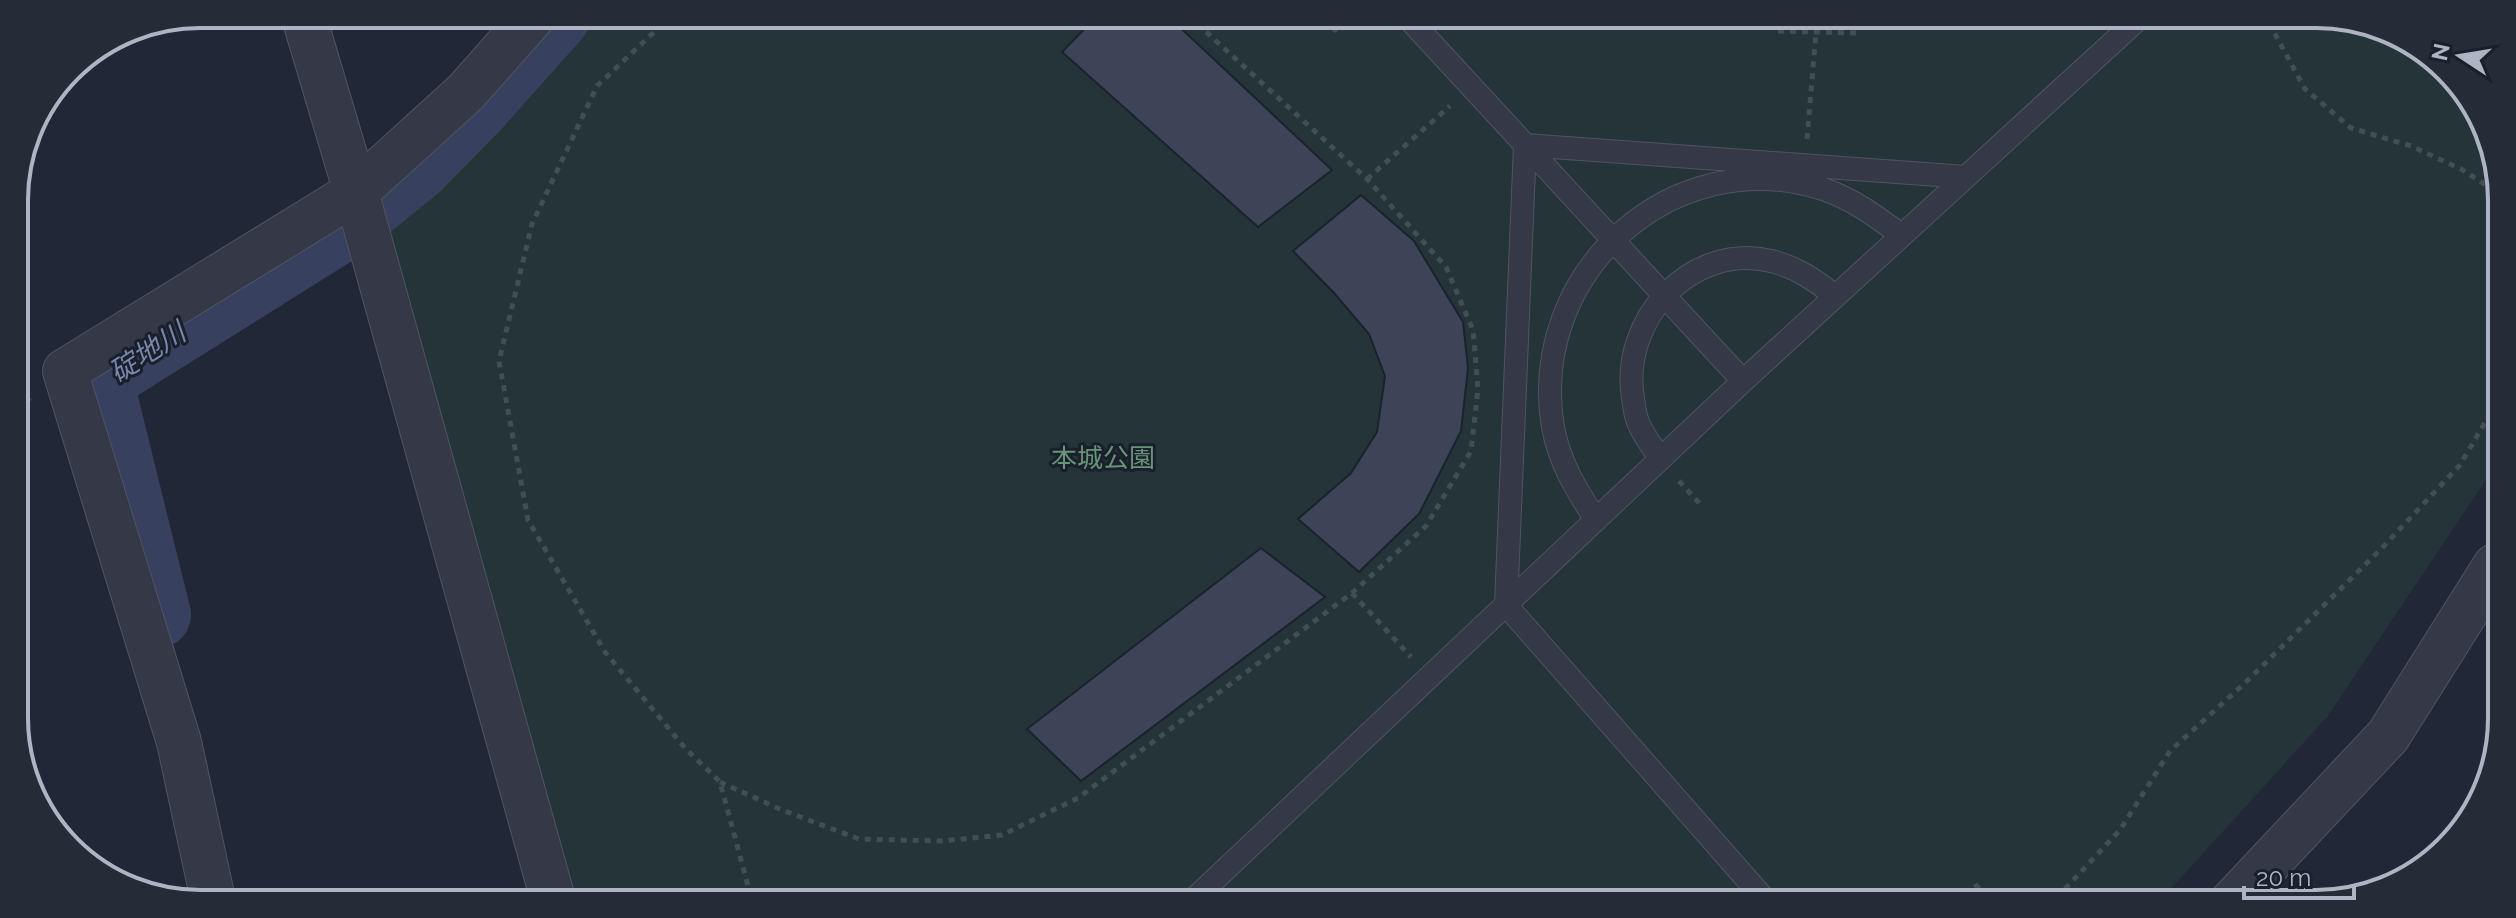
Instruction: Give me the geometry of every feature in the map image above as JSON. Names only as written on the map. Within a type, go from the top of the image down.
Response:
[{"type":"street","points":[[307,28],[356,192],[550,890]]},
{"type":"street","points":[[211,890],[179,742],[65,371],[356,192],[466,92],[523,28]]},
{"type":"street","points":[[2243,890],[2388,736],[2488,577]]},
{"type":"lane","points":[[1417,28],[1743,381]]},
{"type":"lane","points":[[1204,890],[1743,381],[2129,28]]},
{"type":"lane","points":[[1525,145],[1966,177]]},
{"type":"lane","points":[[1525,145],[1506,605],[1756,890]]},
{"type":"lane","points":[[1596,520],[1569,476],[1553,428],[1550,377],[1559,326],[1580,280],[1612,239],[1661,204],[1689,191],[1733,180],[1779,180],[1824,189],[1865,208],[1901,235]]},
{"type":"lane","points":[[1660,459],[1637,421],[1629,376],[1639,333],[1663,295],[1693,272],[1730,260],[1768,260],[1805,273],[1835,296]]},
{"type":"path","points":[[658,28],[597,86],[532,224],[499,361],[528,520],[605,652],[685,748],[720,782],[859,839],[942,841],[1002,835],[1078,798],[1352,593],[1426,526],[1471,451],[1478,389],[1473,330],[1446,267],[1367,179],[1202,28]]},
{"type":"path","points":[[1776,28],[1776,31],[1857,33],[1857,28]]},
{"type":"path","points":[[2272,28],[2305,89],[2351,128],[2411,146],[2461,169],[2487,186]]},
{"type":"path","points":[[1805,165],[1816,32]]},
{"type":"path","points":[[1367,179],[1472,88]]},
{"type":"path","points":[[2064,890],[2120,830],[2170,751],[2381,549],[2460,465],[2488,417]]},
{"type":"path","points":[[1352,593],[1429,677]]},
{"type":"path","points":[[720,782],[749,890]]},
{"type":"path","points":[[1975,884],[1980,890]]},
{"type":"green space","name":"本城公園","points":[[555,28],[2338,29],[2371,37],[2420,64],[2420,96],[2452,96],[2479,145],[2487,178],[2488,200],[2488,477],[2327,717],[2170,890],[565,890],[373,214],[436,164]]},
{"type":"building","points":[[1085,28],[1181,28],[1332,170],[1258,227],[1062,52]]},
{"type":"building","points":[[1361,195],[1414,241],[1463,322],[1468,368],[1461,431],[1419,514],[1359,572],[1298,519],[1351,473],[1377,432],[1385,376],[1369,334],[1293,251]]},
{"type":"building","points":[[1261,548],[1325,597],[1081,781],[1027,729]]},
{"type":"waterway","name":"碇地川","points":[[158,615],[100,380],[344,227],[417,168],[547,28]]}]
